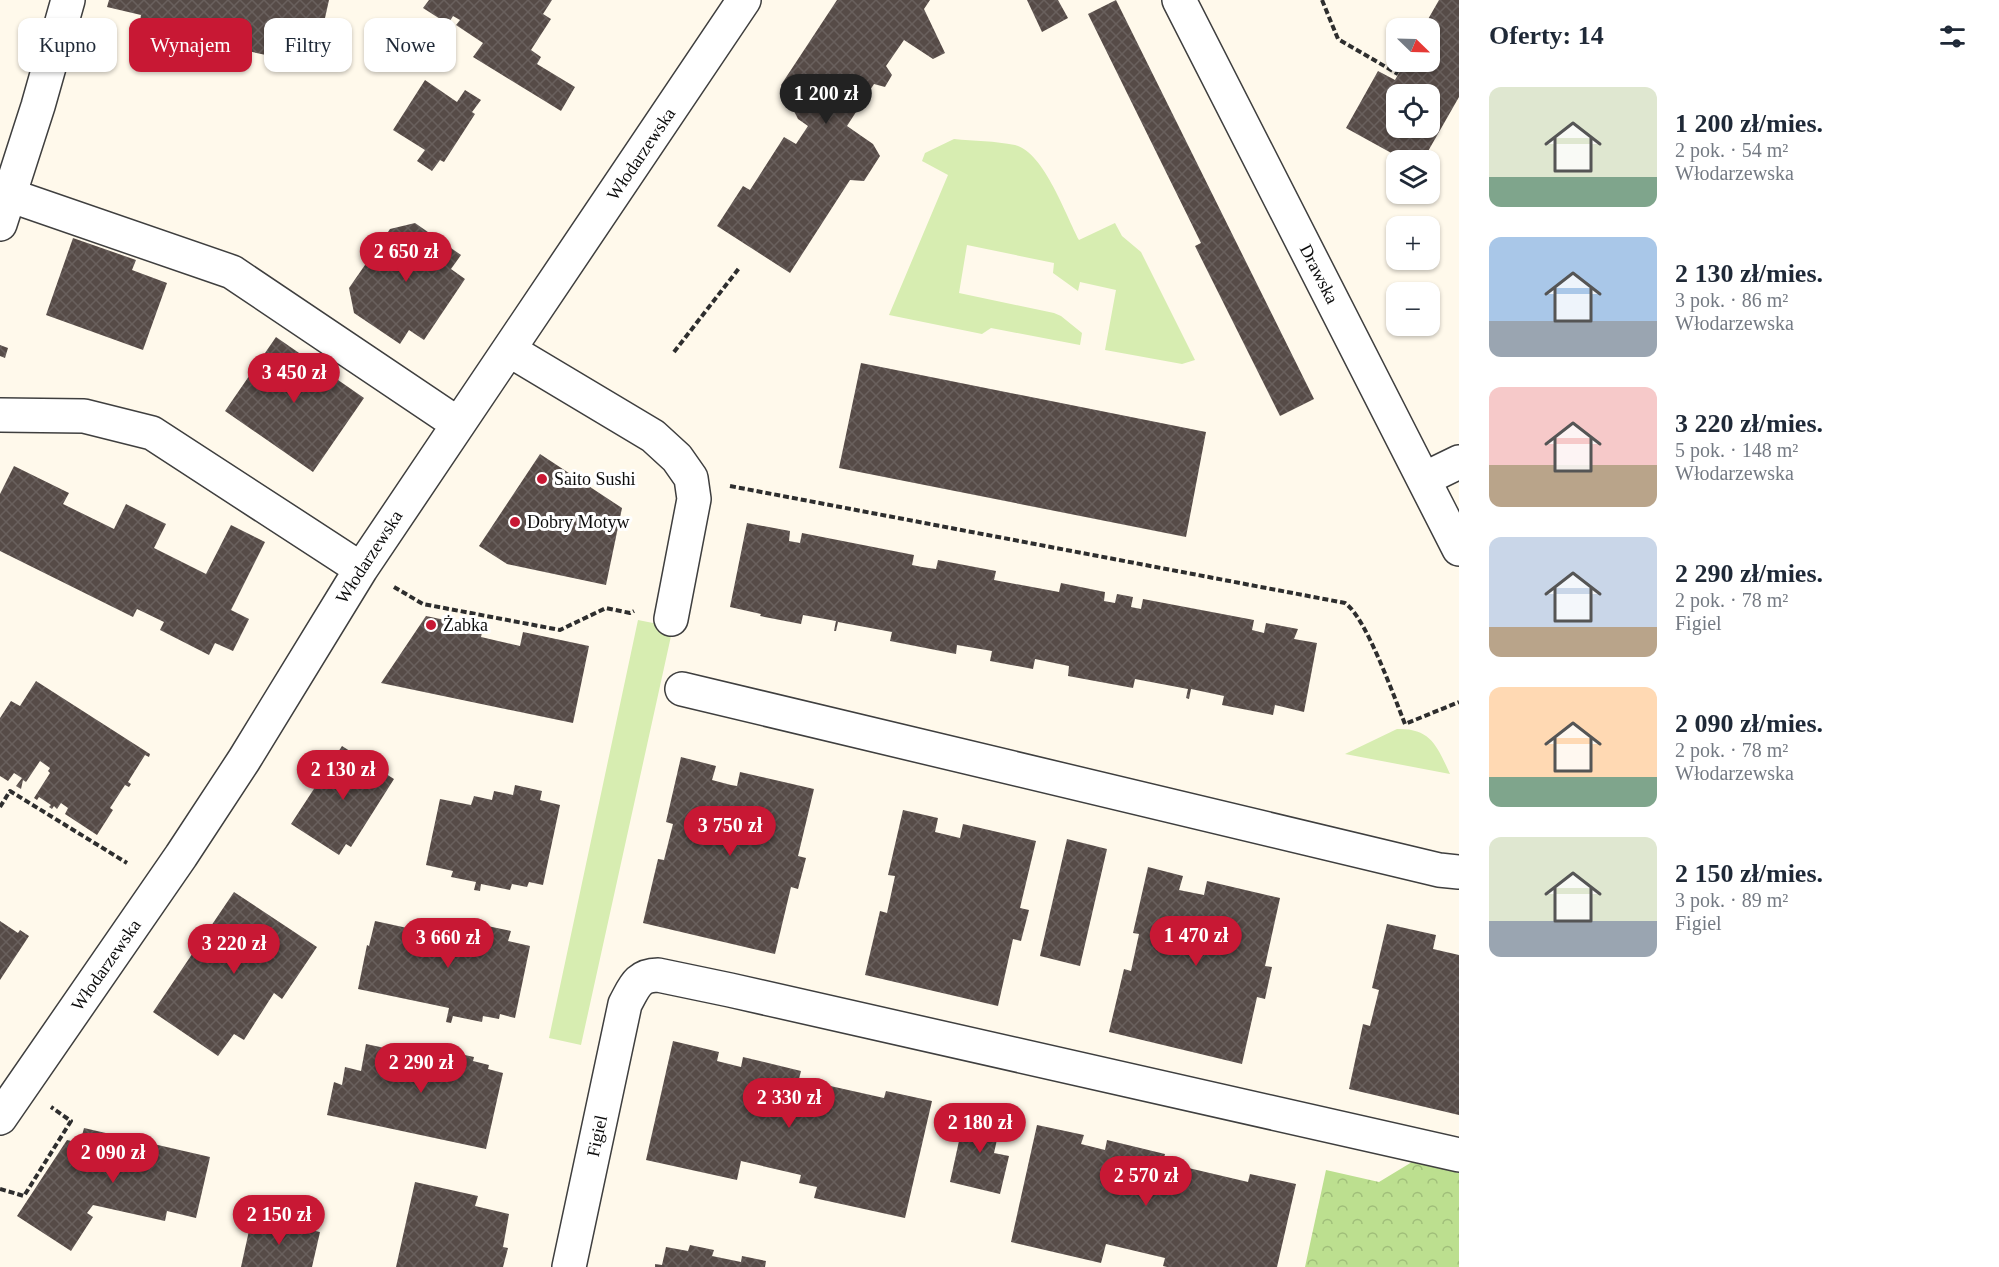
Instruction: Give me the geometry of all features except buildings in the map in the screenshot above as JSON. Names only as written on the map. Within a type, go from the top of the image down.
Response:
[{"type":"street","points":[[68,0],[38,106],[5,209],[232,272],[458,424]]},
{"type":"street","name":"Włodarzewska","points":[[0,1118],[206,818],[361,569],[744,0]]},
{"type":"street","name":"Drawska","points":[[1179,0],[1459,549]]},
{"type":"street","points":[[509,350],[653,436],[677,458],[691,478],[694,499],[656,614]]},
{"type":"street","points":[[0,415],[84,416],[152,433],[361,569]]},
{"type":"street","points":[[1424,479],[1459,462]]},
{"type":"street","points":[[682,689],[1439,870],[1459,872]]},
{"type":"street","name":"Figiel","points":[[569,1267],[625,1004],[635,986],[648,975],[658,975],[1459,1155]]},
{"type":"path","points":[[1322,0],[1338,39],[1398,74]]},
{"type":"path","points":[[674,352],[740,267]]},
{"type":"path","points":[[753,490],[1345,603],[1351,607],[1365,629],[1405,724],[1459,702]]},
{"type":"path","points":[[393,587],[423,604],[560,630],[606,608],[630,613],[656,614]]},
{"type":"path","points":[[0,807],[10,791],[128,863]]},
{"type":"path","points":[[0,1189],[27,1196],[70,1121],[41,1100]]},
{"type":"green space","points":[[954,139],[1015,145],[1026,150],[1045,172],[1079,240],[1115,223],[1122,236],[1141,252],[1195,360],[1182,364],[1105,350],[1116,290],[1080,282],[1078,291],[1053,273],[1054,263],[967,245],[959,293],[1061,316],[1082,333],[1080,345],[991,328],[982,334],[889,315],[948,175],[922,161],[925,153]]},
{"type":"green space","points":[[638,620],[673,627],[581,1045],[549,1038]]},
{"type":"green space","points":[[1397,729],[1409,729],[1425,735],[1436,747],[1450,774],[1345,754]]},
{"type":"green space","points":[[1412,1162],[1459,1173],[1459,1267],[1305,1267],[1326,1170],[1379,1182]]},
{"type":"place","name":"Saito Sushi","points":[[542,479]]},
{"type":"place","name":"Dobry Motyw","points":[[515,522]]},
{"type":"place","name":"Żabka","points":[[431,625]]}]
